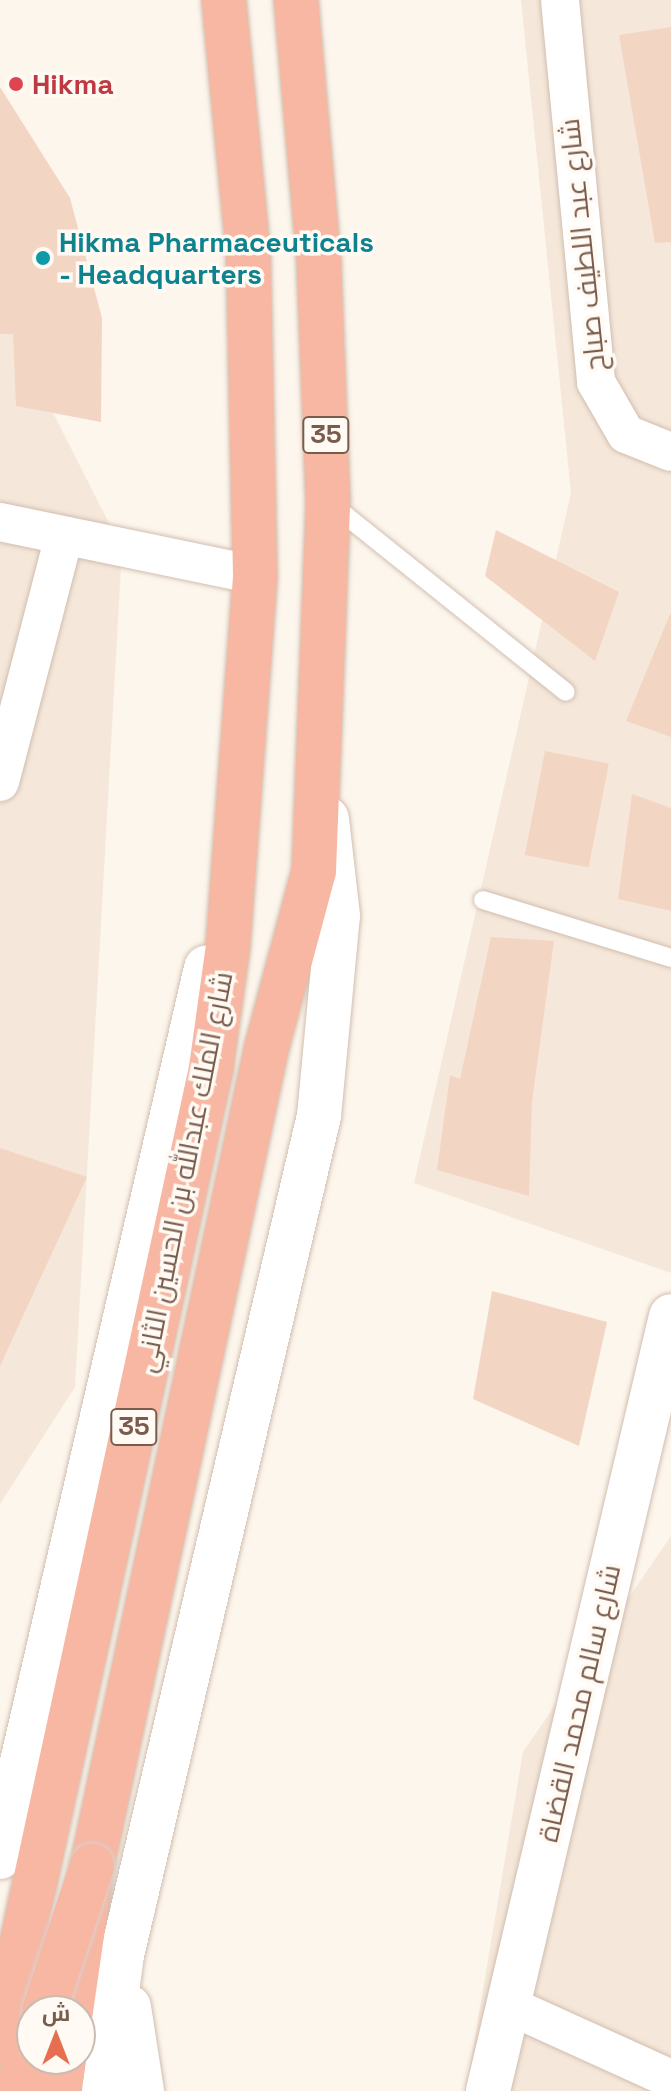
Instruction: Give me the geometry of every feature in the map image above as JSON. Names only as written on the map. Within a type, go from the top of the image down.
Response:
[{"type":"highway","name":"شارع الملك عبدالله بن الحسين الثاني","points":[[0,2044],[30,1939],[211,1068],[243,806],[255,575],[248,251],[224,0]]},
{"type":"highway","name":"شارع الملك عبدالله بن الحسين الثاني","points":[[91,1995],[92,1866],[262,1065],[314,871],[328,501],[319,263],[296,0]]},
{"type":"highway","points":[[49,1995],[92,1866]]},
{"type":"main road","points":[[96,2001],[122,1955],[319,1116],[338,916],[319,773]]},
{"type":"main road","points":[[0,1857],[243,806]]},
{"type":"main road","name":"شارع سالم محمد القضاة","points":[[488,2091],[671,1316]]},
{"type":"main road","points":[[122,1955],[142,2091]]},
{"type":"main road","points":[[96,2041],[104,2091]]},
{"type":"street","name":"شارع عبد اللطيف صباح","points":[[560,0],[596,382],[626,434],[671,452]]},
{"type":"street","points":[[0,522],[255,575]]},
{"type":"street","points":[[0,782],[64,537]]},
{"type":"street","points":[[510,2006],[671,2079]]},
{"type":"lane","points":[[328,501],[566,692]]},
{"type":"lane","points":[[483,900],[671,958]]},
{"type":"shaded area","points":[[521,0],[671,0],[671,1273],[414,1183],[571,493]]},
{"type":"shaded area","points":[[0,308],[122,549],[75,1387],[0,1504]]},
{"type":"shaded area","points":[[671,1536],[671,2091],[466,2091],[523,1752]]},
{"type":"building","points":[[671,27],[671,242],[655,243],[619,35]]},
{"type":"building","name":"Hikma Pharmaceuticals - Headquarters","points":[[0,87],[70,198],[102,318],[101,422],[16,406],[13,334],[0,334]]},
{"type":"building","points":[[496,530],[619,592],[595,661],[485,576]]},
{"type":"building","points":[[671,614],[671,737],[626,721]]},
{"type":"building","points":[[545,751],[609,763],[589,867],[525,855]]},
{"type":"building","points":[[632,794],[671,808],[671,911],[618,899]]},
{"type":"building","points":[[491,937],[554,941],[532,1102],[529,1196],[437,1170],[450,1075],[460,1079]]},
{"type":"building","points":[[0,1148],[87,1177],[0,1366]]},
{"type":"building","points":[[492,1291],[607,1322],[579,1446],[473,1399]]},
{"type":"place","name":"Hikma","points":[[16,84]]},
{"type":"place","name":"Hikma Pharmaceuticals - Headquarters","points":[[43,258]]}]
